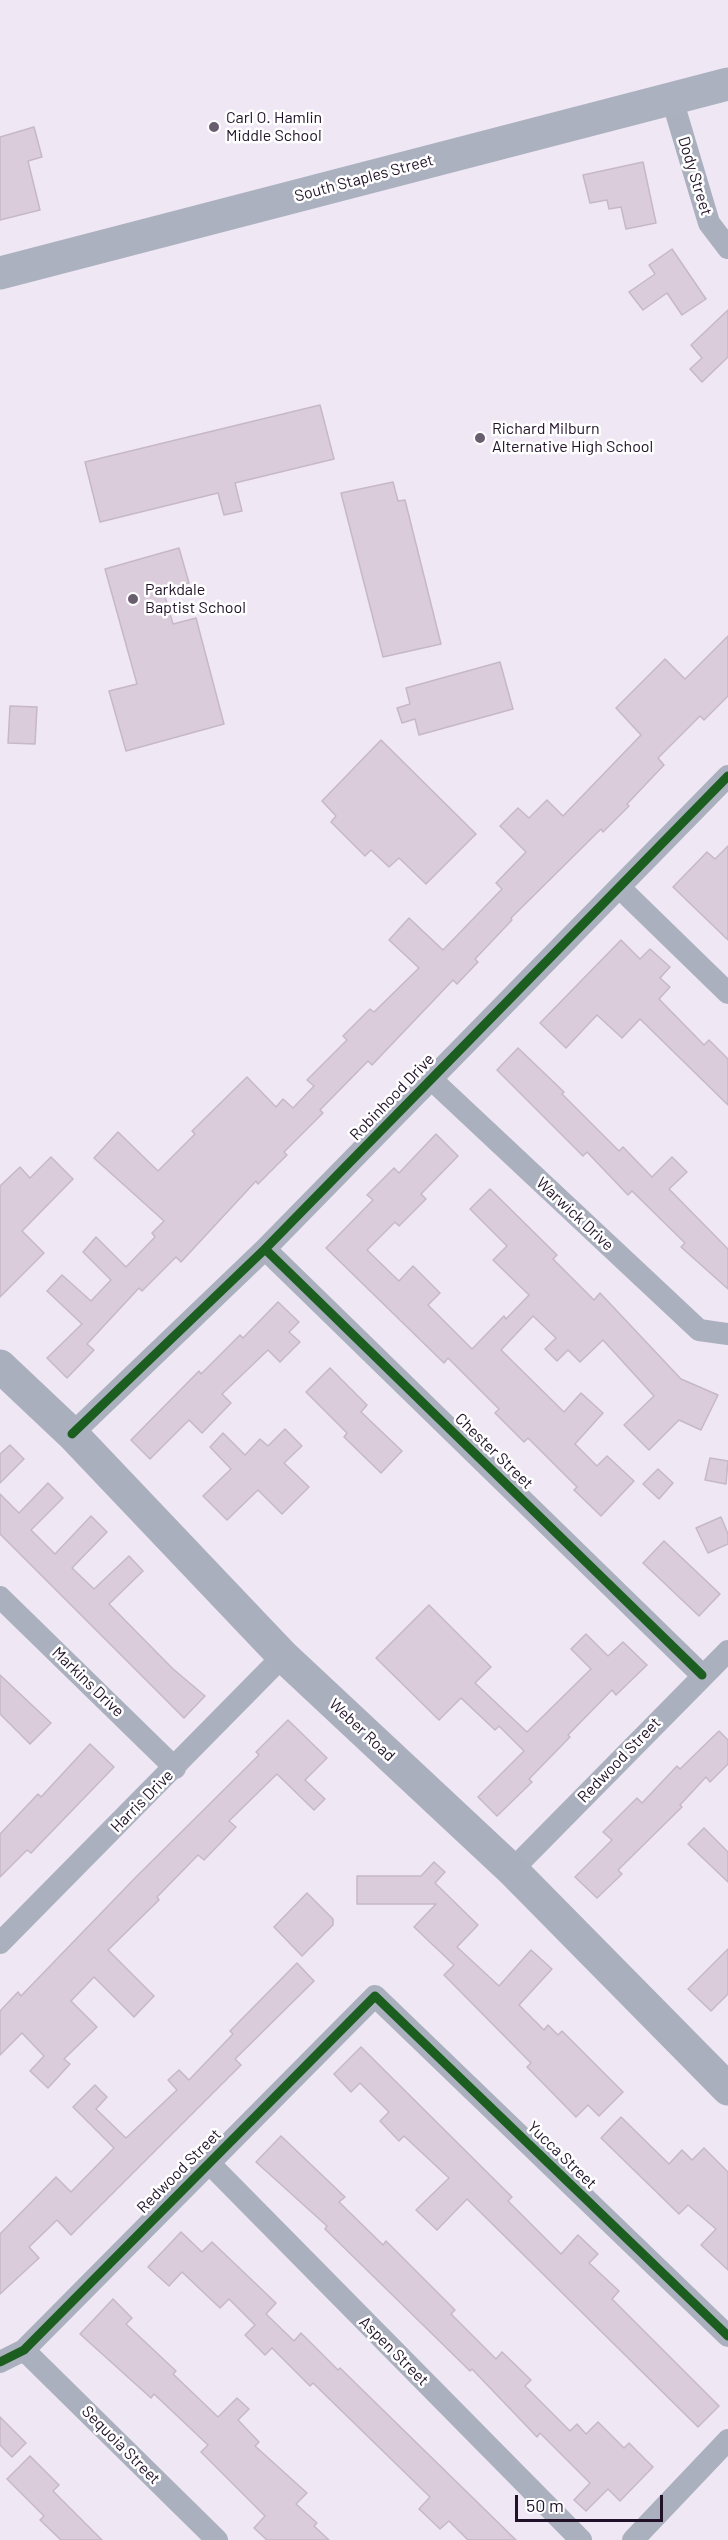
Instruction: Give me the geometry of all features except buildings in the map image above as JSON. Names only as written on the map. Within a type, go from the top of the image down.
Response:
[{"type":"main road","name":"South Staples Street","points":[[0,273],[728,84]]},
{"type":"main road","name":"Weber Road","points":[[0,1366],[72,1434],[283,1656],[512,1870],[723,2075]]},
{"type":"street","name":"Dody Street","points":[[672,99],[710,224],[728,248]]},
{"type":"street","name":"Robinhood Drive","points":[[72,1434],[265,1249],[728,776]]},
{"type":"street","points":[[620,888],[728,993]]},
{"type":"street","name":"Warwick Drive","points":[[430,1078],[699,1330],[728,1334]]},
{"type":"street","name":"Chester Street","points":[[265,1249],[702,1675]]},
{"type":"street","name":"Markins Drive","points":[[0,1597],[176,1768]]},
{"type":"street","name":"Redwood Street","points":[[512,1870],[728,1651]]},
{"type":"street","name":"Harris Drive","points":[[0,1943],[176,1768],[283,1656]]},
{"type":"street","name":"Redwood Street","points":[[0,2362],[24,2350],[375,1996]]},
{"type":"street","name":"Yucca Street","points":[[375,1996],[728,2336]]},
{"type":"street","name":"Aspen Street","points":[[208,2162],[581,2540]]},
{"type":"street","name":"Sequoia Street","points":[[24,2350],[217,2540]]},
{"type":"street","points":[[633,2540],[728,2440]]},
{"type":"cycle path","points":[[72,1434],[265,1249],[728,776]]},
{"type":"cycle path","points":[[265,1249],[702,1675]]},
{"type":"cycle path","points":[[0,2362],[24,2350],[375,1996],[728,2336]]},
{"type":"place","name":"Carl O. Hamlin Middle School","points":[[214,127]]},
{"type":"place","name":"Richard Milburn Alternative High School","points":[[480,438]]},
{"type":"place","name":"Parkdale Baptist School","points":[[133,599]]}]
